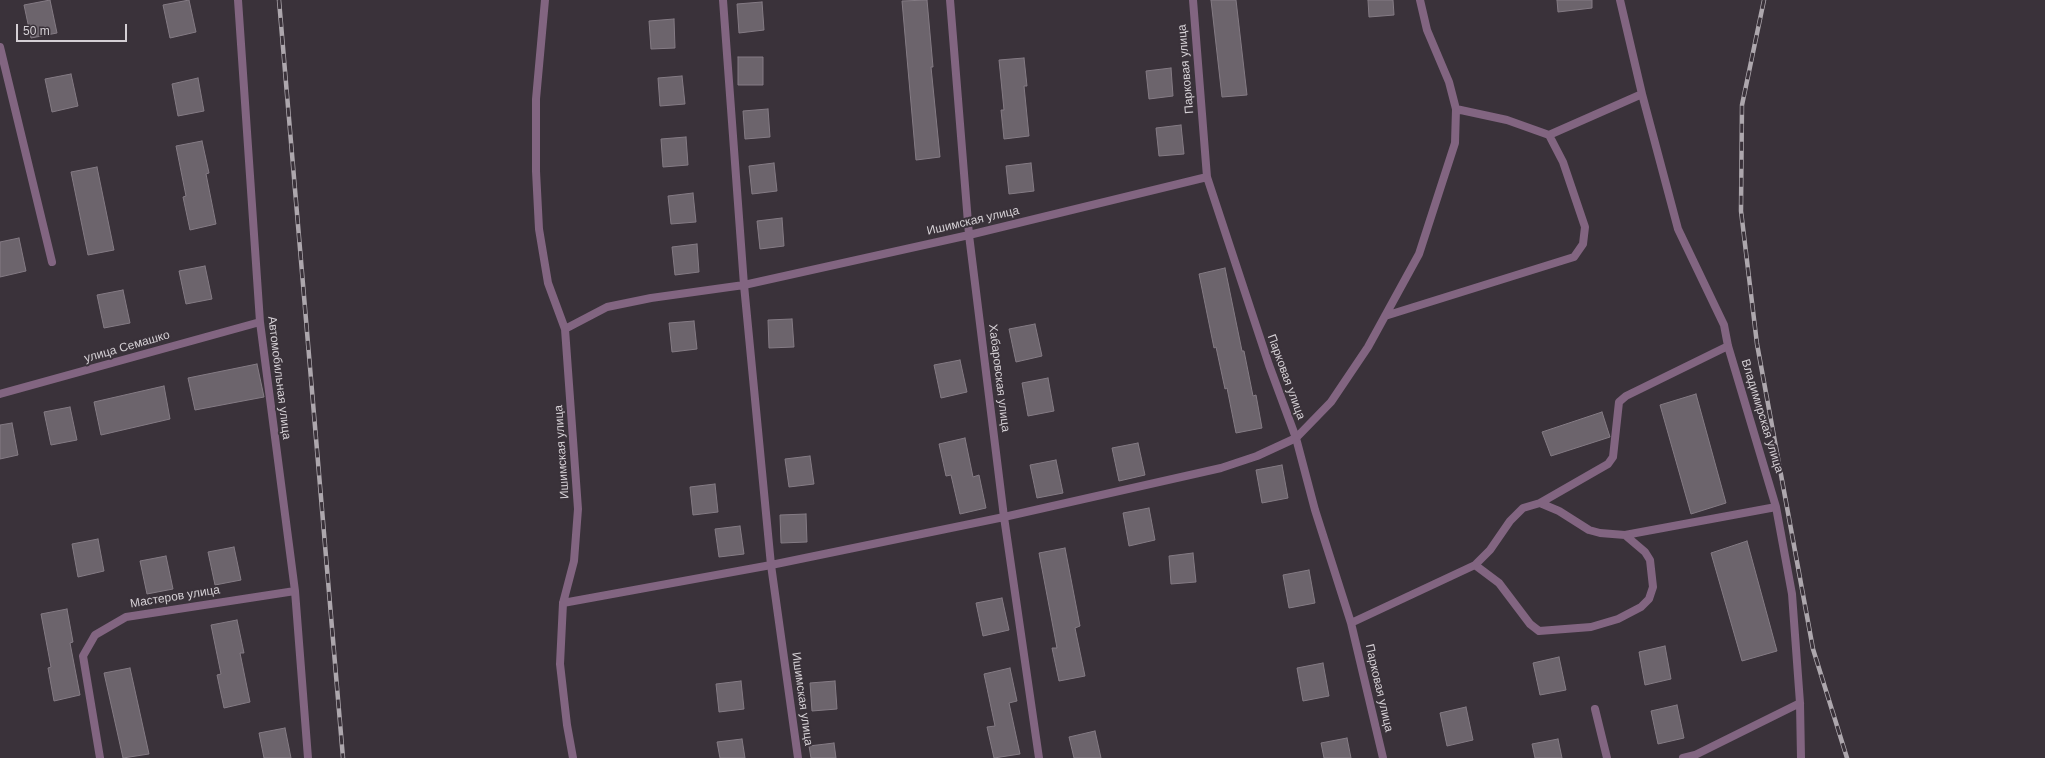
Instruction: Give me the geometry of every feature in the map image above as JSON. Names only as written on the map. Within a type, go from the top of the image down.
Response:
[{"type":"street","name":"Автомобильная улица","points":[[238,0],[260,322],[294,591],[308,758]]},
{"type":"street","points":[[545,0],[536,99],[536,172],[539,229],[548,283],[565,329]]},
{"type":"street","name":"Ишимская улица","points":[[723,0],[744,285],[771,565],[798,758]]},
{"type":"street","name":"Хабаровская улица","points":[[950,0],[969,235],[1004,517],[1039,758]]},
{"type":"street","name":"Парковая улица","points":[[1193,0],[1207,176],[1269,365],[1296,438],[1315,510],[1351,623],[1383,758]]},
{"type":"street","points":[[563,602],[771,565],[1004,517],[1221,468],[1257,456],[1296,438],[1331,402],[1368,347],[1419,254],[1455,143],[1456,108],[1449,82],[1426,30],[1420,0]]},
{"type":"street","name":"Владимирская улица","points":[[1620,0],[1642,94],[1678,229],[1724,325],[1728,346],[1776,506],[1792,594],[1800,703],[1801,758]]},
{"type":"street","points":[[0,47],[52,262]]},
{"type":"street","points":[[1549,135],[1642,94]]},
{"type":"street","points":[[1385,316],[1574,257],[1583,244],[1585,228],[1563,162],[1549,135],[1507,120],[1456,108]]},
{"type":"street","name":"Ишимская улица","points":[[573,758],[567,725],[560,664],[563,602],[574,561],[578,509],[565,329],[607,308],[651,298],[744,285],[969,235],[1207,176]]},
{"type":"street","name":"улица Семашко","points":[[0,394],[260,322]]},
{"type":"street","points":[[1351,623],[1475,565],[1490,550],[1510,521],[1524,508],[1540,503],[1608,464],[1613,457],[1619,402],[1626,396],[1728,346]]},
{"type":"street","points":[[1540,503],[1559,511],[1589,530],[1600,533],[1625,535],[1776,506]]},
{"type":"street","points":[[1475,565],[1499,583],[1530,624],[1539,631],[1570,630],[1592,627],[1618,619],[1641,607],[1649,599],[1653,587],[1650,560],[1645,552],[1625,535]]},
{"type":"street","name":"Мастеров улица","points":[[100,758],[84,656],[95,635],[126,617],[294,591]]},
{"type":"street","points":[[1683,758],[1695,755],[1800,703]]},
{"type":"street","points":[[1595,710],[1607,758]]},
{"type":"building","points":[[50,0],[57,33],[31,38],[24,5]]},
{"type":"building","points":[[189,0],[196,32],[170,38],[163,5]]},
{"type":"building","points":[[927,0],[933,67],[931,67],[940,157],[916,160],[902,1]]},
{"type":"building","points":[[1211,0],[1236,0],[1247,95],[1222,97]]},
{"type":"building","points":[[1368,0],[1393,0],[1394,15],[1369,17]]},
{"type":"building","points":[[1557,0],[1592,0],[1592,8],[1558,12]]},
{"type":"building","points":[[762,2],[764,30],[739,33],[737,4]]},
{"type":"building","points":[[674,19],[675,48],[651,49],[649,21]]},
{"type":"building","points":[[738,57],[763,57],[763,85],[738,85]]},
{"type":"building","points":[[1024,58],[1027,86],[1024,86],[1029,136],[1004,139],[1001,110],[1004,110],[999,60]]},
{"type":"building","points":[[1171,68],[1173,96],[1149,99],[1146,71]]},
{"type":"building","points":[[71,74],[78,106],[52,112],[45,79]]},
{"type":"building","points":[[682,76],[685,104],[660,106],[658,78]]},
{"type":"building","points":[[198,78],[204,111],[178,116],[172,84]]},
{"type":"building","points":[[768,109],[770,137],[745,139],[743,111]]},
{"type":"building","points":[[1181,125],[1184,154],[1159,156],[1156,128]]},
{"type":"building","points":[[686,137],[688,165],[663,167],[661,139]]},
{"type":"building","points":[[202,141],[209,173],[206,174],[216,224],[190,230],[183,197],[186,196],[176,146]]},
{"type":"building","points":[[774,163],[777,191],[752,194],[749,166]]},
{"type":"building","points":[[1031,163],[1034,191],[1009,194],[1006,166]]},
{"type":"building","points":[[97,167],[114,250],[88,255],[71,172]]},
{"type":"building","points":[[693,193],[696,222],[671,224],[668,196]]},
{"type":"building","points":[[782,218],[784,246],[760,249],[757,221]]},
{"type":"building","points":[[19,238],[26,271],[0,277],[0,242]]},
{"type":"building","points":[[697,244],[699,272],[675,275],[672,247]]},
{"type":"building","points":[[205,266],[212,299],[186,304],[179,271]]},
{"type":"building","points":[[1225,268],[1242,351],[1244,351],[1253,396],[1256,395],[1262,428],[1236,433],[1227,388],[1225,389],[1216,347],[1214,348],[1199,274]]},
{"type":"building","points":[[123,290],[130,323],[104,328],[97,295]]},
{"type":"building","points":[[792,319],[794,347],[769,348],[768,320]]},
{"type":"building","points":[[694,321],[697,349],[672,352],[669,323]]},
{"type":"building","points":[[1035,324],[1042,356],[1016,362],[1009,329]]},
{"type":"building","points":[[960,360],[967,392],[941,398],[934,365]]},
{"type":"building","points":[[257,364],[264,397],[195,410],[188,378]]},
{"type":"building","points":[[1048,378],[1054,411],[1028,416],[1022,383]]},
{"type":"building","points":[[164,386],[170,419],[101,435],[94,402]]},
{"type":"building","points":[[1696,394],[1726,503],[1691,514],[1660,405]]},
{"type":"building","points":[[70,407],[77,440],[51,445],[44,412]]},
{"type":"building","points":[[1602,412],[1610,437],[1551,456],[1542,432]]},
{"type":"building","points":[[12,423],[18,455],[0,459],[0,425]]},
{"type":"building","points":[[965,438],[973,477],[979,475],[986,508],[960,514],[951,475],[946,476],[939,444]]},
{"type":"building","points":[[1138,443],[1145,475],[1119,481],[1112,448]]},
{"type":"building","points":[[810,456],[814,484],[789,487],[785,459]]},
{"type":"building","points":[[1056,460],[1063,493],[1037,498],[1030,465]]},
{"type":"building","points":[[1282,465],[1288,498],[1262,503],[1256,470]]},
{"type":"building","points":[[715,484],[718,512],[693,515],[690,487]]},
{"type":"building","points":[[1149,508],[1155,540],[1129,546],[1123,513]]},
{"type":"building","points":[[806,514],[807,542],[781,543],[780,515]]},
{"type":"building","points":[[740,526],[744,554],[719,557],[715,529]]},
{"type":"building","points":[[98,539],[104,571],[78,577],[72,544]]},
{"type":"building","points":[[1747,541],[1777,651],[1742,661],[1711,553]]},
{"type":"building","points":[[234,547],[241,580],[215,585],[208,552]]},
{"type":"building","points":[[1065,548],[1080,626],[1075,628],[1085,676],[1059,681],[1052,648],[1057,648],[1039,553]]},
{"type":"building","points":[[1193,553],[1196,582],[1171,584],[1169,556]]},
{"type":"building","points":[[166,556],[173,589],[147,594],[140,561]]},
{"type":"building","points":[[1309,570],[1315,603],[1289,608],[1283,575]]},
{"type":"building","points":[[1002,598],[1009,630],[983,636],[976,603]]},
{"type":"building","points":[[67,609],[73,642],[70,643],[80,695],[54,701],[48,668],[51,667],[41,614]]},
{"type":"building","points":[[237,620],[244,653],[240,653],[250,702],[224,708],[217,675],[221,674],[211,625]]},
{"type":"building","points":[[1665,646],[1671,679],[1645,685],[1639,652]]},
{"type":"building","points":[[1559,657],[1566,690],[1540,695],[1533,663]]},
{"type":"building","points":[[1323,663],[1329,696],[1303,701],[1297,668]]},
{"type":"building","points":[[130,668],[149,754],[123,758],[104,673]]},
{"type":"building","points":[[1010,668],[1017,701],[1009,703],[1020,754],[994,758],[987,727],[995,726],[984,674]]},
{"type":"building","points":[[741,681],[744,709],[719,712],[716,684]]},
{"type":"building","points":[[835,681],[837,709],[812,711],[810,683]]},
{"type":"building","points":[[1677,705],[1684,738],[1658,744],[1651,711]]},
{"type":"building","points":[[1466,707],[1473,740],[1447,746],[1440,713]]},
{"type":"building","points":[[285,728],[291,758],[264,758],[259,733]]},
{"type":"building","points":[[1095,731],[1101,758],[1074,758],[1069,737]]},
{"type":"building","points":[[1347,738],[1351,758],[1324,758],[1321,743]]},
{"type":"building","points":[[742,739],[745,758],[720,758],[717,742]]},
{"type":"building","points":[[1558,739],[1562,758],[1535,758],[1532,744]]},
{"type":"building","points":[[834,743],[836,758],[811,758],[809,746]]},
{"type":"railway","points":[[279,0],[343,758]]},
{"type":"railway","points":[[1764,0],[1742,105],[1741,211],[1757,344],[1813,649],[1847,758]]}]
